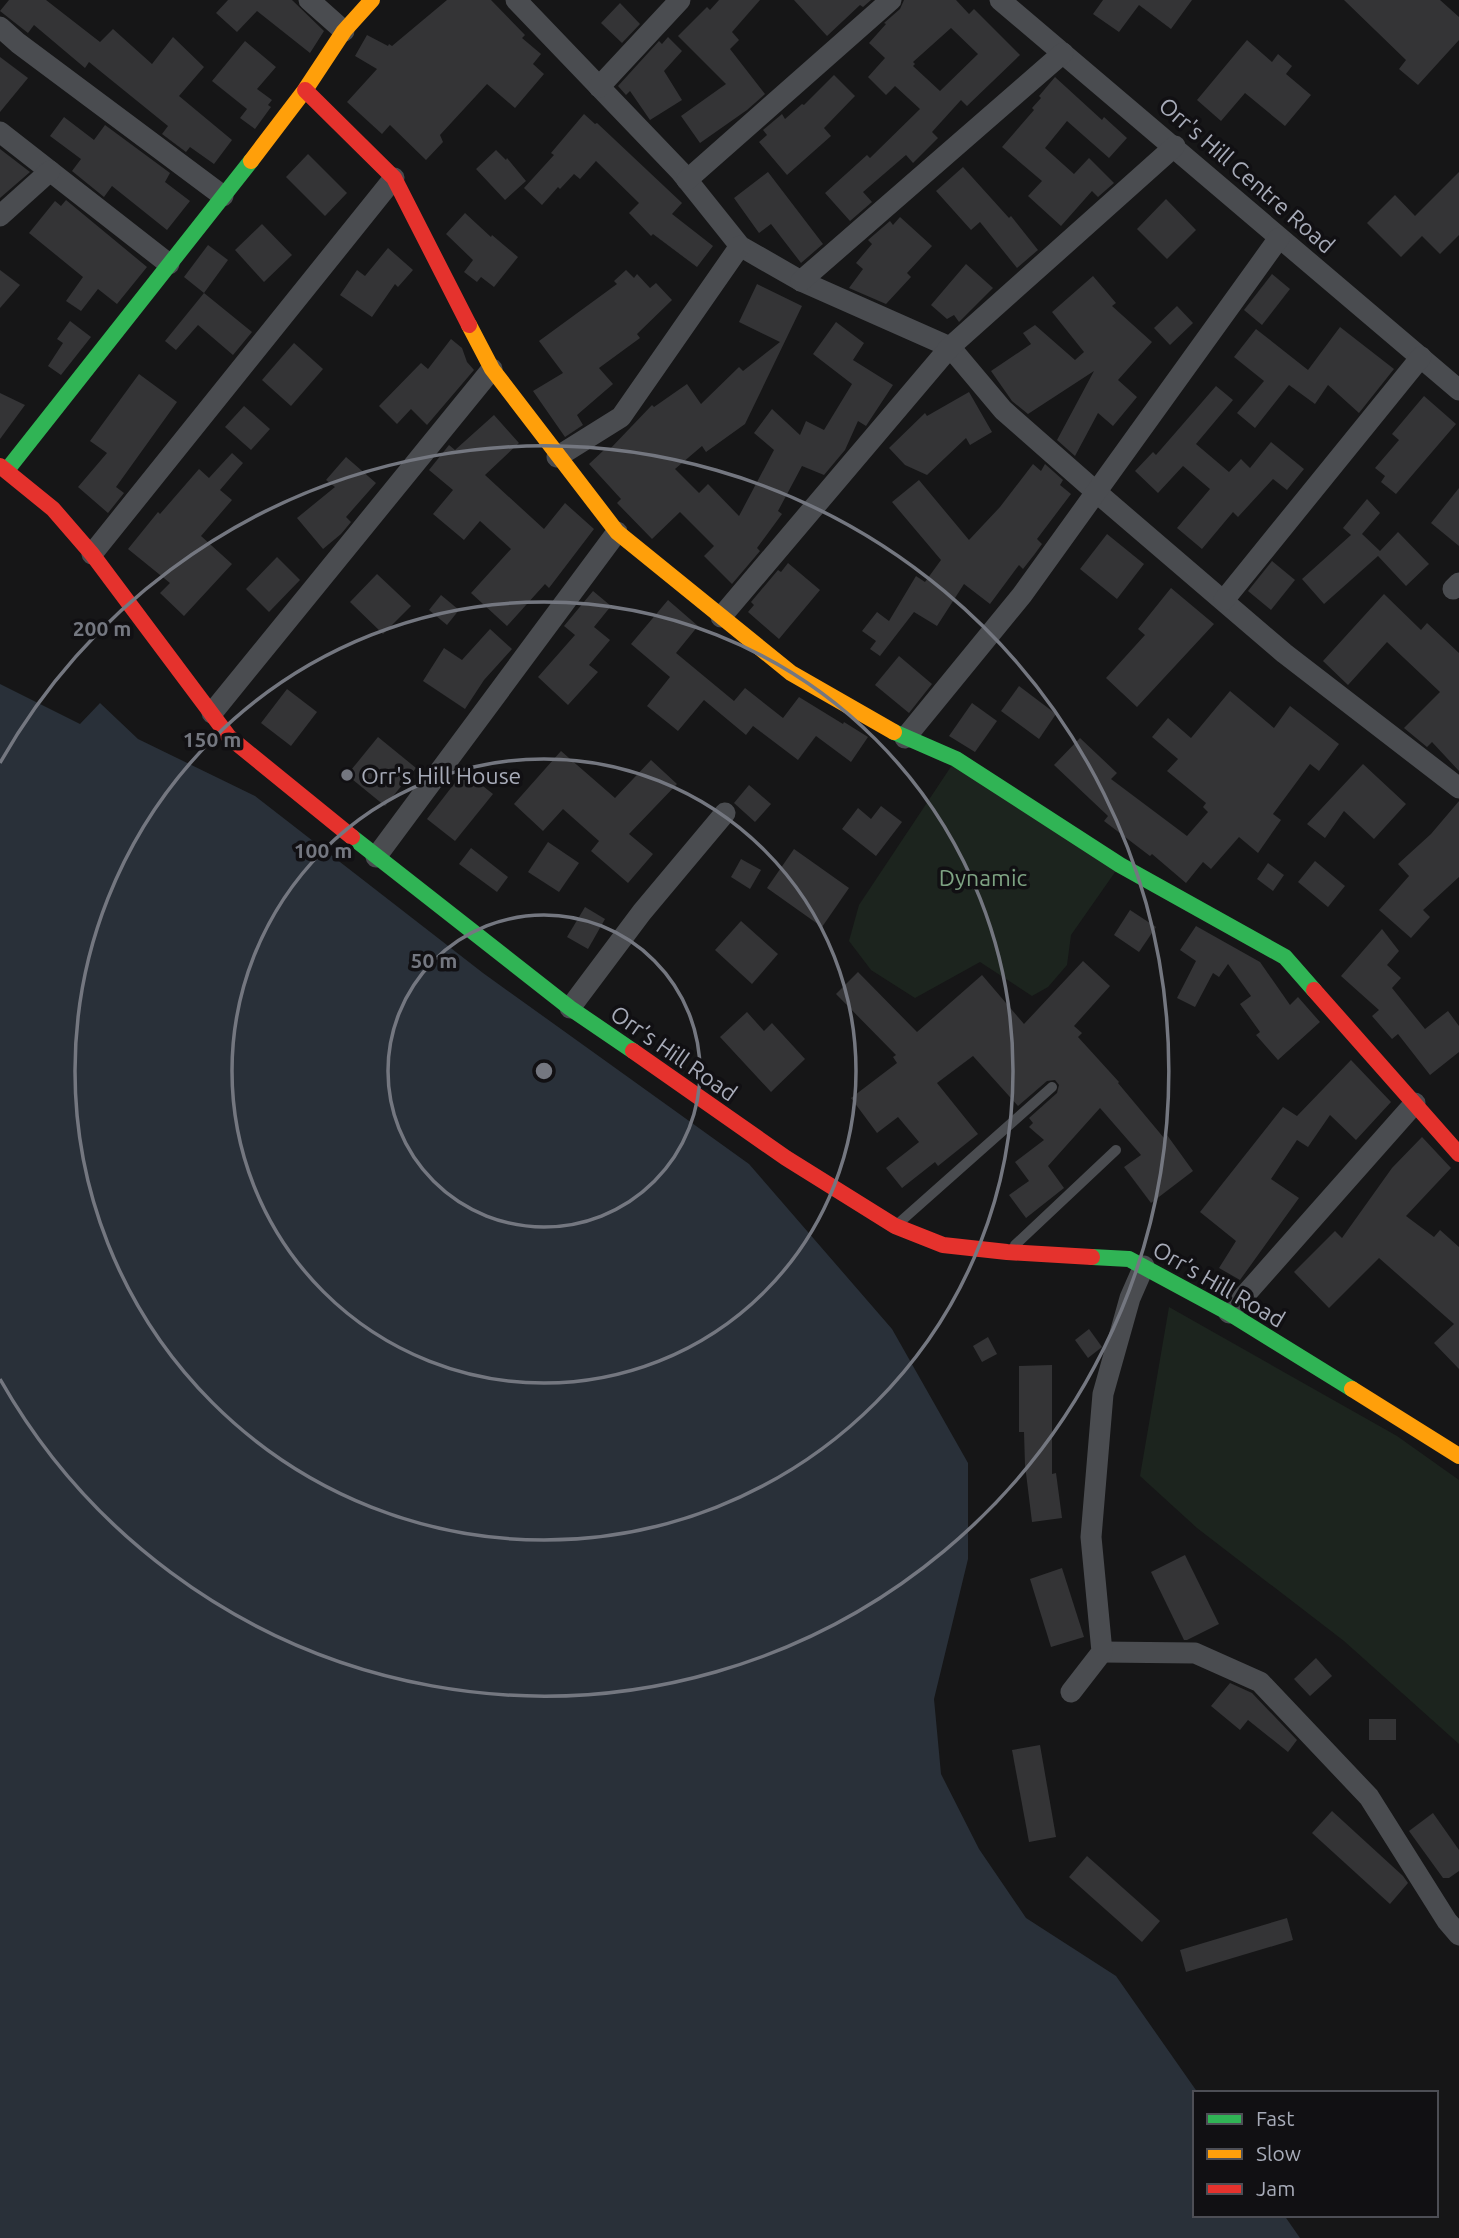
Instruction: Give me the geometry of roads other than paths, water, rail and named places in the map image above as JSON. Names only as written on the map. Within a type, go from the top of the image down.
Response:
[{"type":"street","points":[[309,0],[344,31]]},
{"type":"street","points":[[3,468],[223,196],[305,90],[344,31],[372,0]]},
{"type":"street","points":[[516,0],[687,180],[740,246],[801,281],[950,347],[1003,410],[1095,491],[1284,653],[1459,788]]},
{"type":"street","points":[[598,87],[680,0]]},
{"type":"street","points":[[687,180],[891,0]]},
{"type":"street","name":"Orr's Hill Centre Road","points":[[1000,0],[1459,390]]},
{"type":"street","points":[[0,27],[223,196]]},
{"type":"street","points":[[801,281],[1063,53]]},
{"type":"street","points":[[305,90],[394,178],[492,369],[617,532],[791,673],[905,738],[956,758],[1120,865],[1284,957],[1459,1154]]},
{"type":"street","points":[[0,132],[169,264]]},
{"type":"street","points":[[721,617],[950,347],[1175,146]]},
{"type":"street","points":[[0,216],[50,171]]},
{"type":"street","points":[[92,554],[394,178]]},
{"type":"street","points":[[905,738],[1022,596],[1279,238]]},
{"type":"street","points":[[557,457],[621,417],[740,246]]},
{"type":"street","points":[[1224,600],[1421,358]]},
{"type":"street","points":[[212,713],[492,369]]},
{"type":"street","name":"Orr’s Hill Road","points":[[3,468],[54,509],[92,554],[229,737],[376,857],[570,1009],[786,1157],[895,1226],[943,1245],[1007,1252],[1129,1259],[1229,1313],[1459,1457]]},
{"type":"street","points":[[376,857],[617,532]]},
{"type":"street","points":[[570,1009],[642,912],[724,813]]},
{"type":"street","points":[[1229,1313],[1415,1103]]},
{"type":"street","points":[[1071,1692],[1102,1652],[1091,1537],[1103,1394],[1130,1298],[1144,1266]]},
{"type":"street","points":[[1102,1652],[1195,1653],[1260,1682],[1369,1797],[1459,1935]]},
{"type":"lane","points":[[895,1226],[1052,1087]]},
{"type":"lane","points":[[1007,1252],[1116,1150]]},
{"type":"place","name":"Orr's Hill House","points":[[347,775]]},
{"type":"park label","name":"Dynamic","points":[[983,877]]}]
